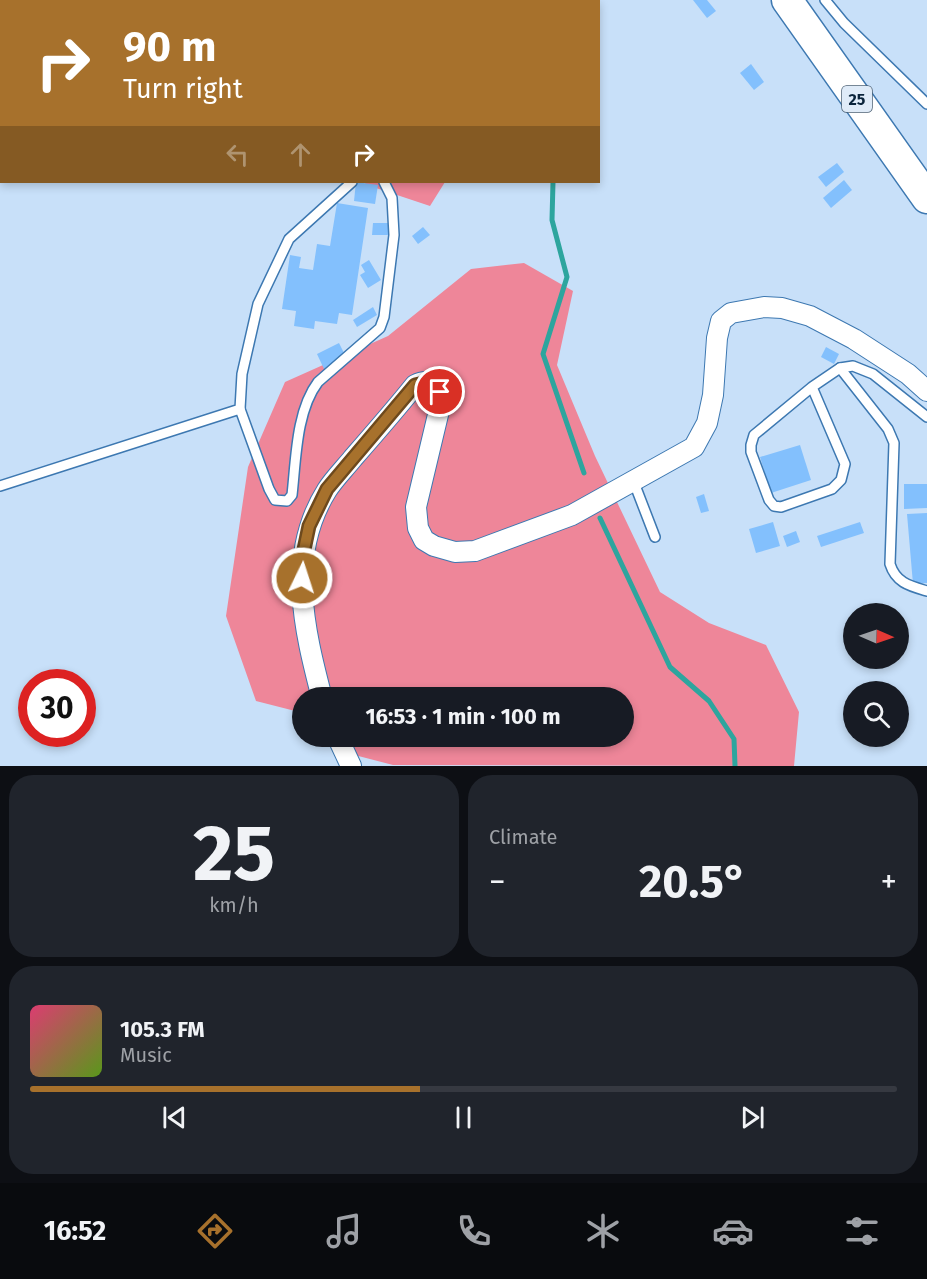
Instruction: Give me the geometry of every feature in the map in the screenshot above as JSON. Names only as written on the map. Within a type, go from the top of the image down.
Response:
[{"type":"main road","name":"25","points":[[787,0],[927,198]]},
{"type":"street","points":[[319,687],[306,636],[302,598],[302,559],[309,526],[327,489],[415,385],[421,382],[438,387],[441,398],[416,507],[418,528],[424,540],[434,546],[455,552],[475,551],[572,515],[694,447],[707,423],[713,395],[721,321],[731,313],[764,307],[782,308],[810,316],[908,374],[927,391]]},
{"type":"street","points":[[342,747],[351,766]]},
{"type":"lane","points":[[825,0],[844,22],[927,104]]},
{"type":"lane","points":[[351,183],[289,239],[258,304],[242,374],[240,410],[275,500],[287,501],[292,495],[299,430],[311,391],[318,382],[380,328],[384,317],[394,235],[392,198],[384,183]]},
{"type":"lane","points":[[812,387],[845,464],[841,480],[832,489],[781,507],[774,506],[751,452],[754,435],[812,387],[840,368],[853,366],[873,374],[927,417]]},
{"type":"lane","points":[[840,368],[888,429],[894,443],[890,564],[893,574],[902,583],[927,591]]},
{"type":"lane","points":[[0,486],[240,410]]},
{"type":"lane","points":[[633,480],[655,537]]},
{"type":"shaded area","points":[[364,183],[444,183],[430,206]]},
{"type":"shaded area","points":[[524,263],[573,291],[557,365],[595,456],[660,592],[709,623],[766,645],[799,712],[794,766],[393,765],[343,752],[338,747],[634,747],[634,687],[292,687],[292,710],[256,701],[226,616],[248,467],[285,382],[388,336],[471,269]]},
{"type":"building","points":[[693,0],[707,0],[716,11],[707,18]]},
{"type":"building","points":[[751,64],[764,82],[754,90],[740,73]]},
{"type":"building","points":[[837,163],[844,172],[826,187],[818,177]]},
{"type":"building","points":[[844,180],[852,190],[831,208],[823,198]]},
{"type":"building","points":[[356,183],[378,185],[375,204],[354,201]]},
{"type":"building","points":[[337,203],[368,208],[352,315],[339,313],[337,324],[315,321],[314,329],[294,326],[296,311],[282,309],[290,255],[301,257],[299,268],[313,270],[317,244],[330,246]]},
{"type":"building","points":[[373,223],[391,223],[391,235],[372,235]]},
{"type":"building","points":[[423,227],[430,235],[418,244],[412,236]]},
{"type":"building","points":[[369,260],[381,280],[368,288],[360,275],[365,272],[361,265]]},
{"type":"building","points":[[373,307],[377,315],[357,327],[353,320]]},
{"type":"building","points":[[339,343],[346,357],[324,369],[317,354]]},
{"type":"building","points":[[826,347],[839,354],[834,364],[821,357]]},
{"type":"building","points":[[800,445],[811,480],[771,493],[760,457]]},
{"type":"building","points":[[904,484],[927,484],[927,508],[904,509]]},
{"type":"building","points":[[704,494],[709,511],[701,513],[696,497]]},
{"type":"building","points":[[927,513],[927,583],[913,584],[907,514]]},
{"type":"building","points":[[773,522],[780,546],[756,553],[749,529]]},
{"type":"building","points":[[860,522],[864,533],[821,547],[817,536]]},
{"type":"building","points":[[796,531],[800,542],[787,547],[783,536]]},
{"type":"waterway","points":[[553,183],[552,220],[567,277],[543,354],[584,473]]},
{"type":"waterway","points":[[600,518],[670,667],[709,701],[734,739],[735,766]]},
{"type":"route","points":[[302,578],[302,559],[309,526],[327,489],[415,385],[428,382],[438,387],[440,392]]}]
